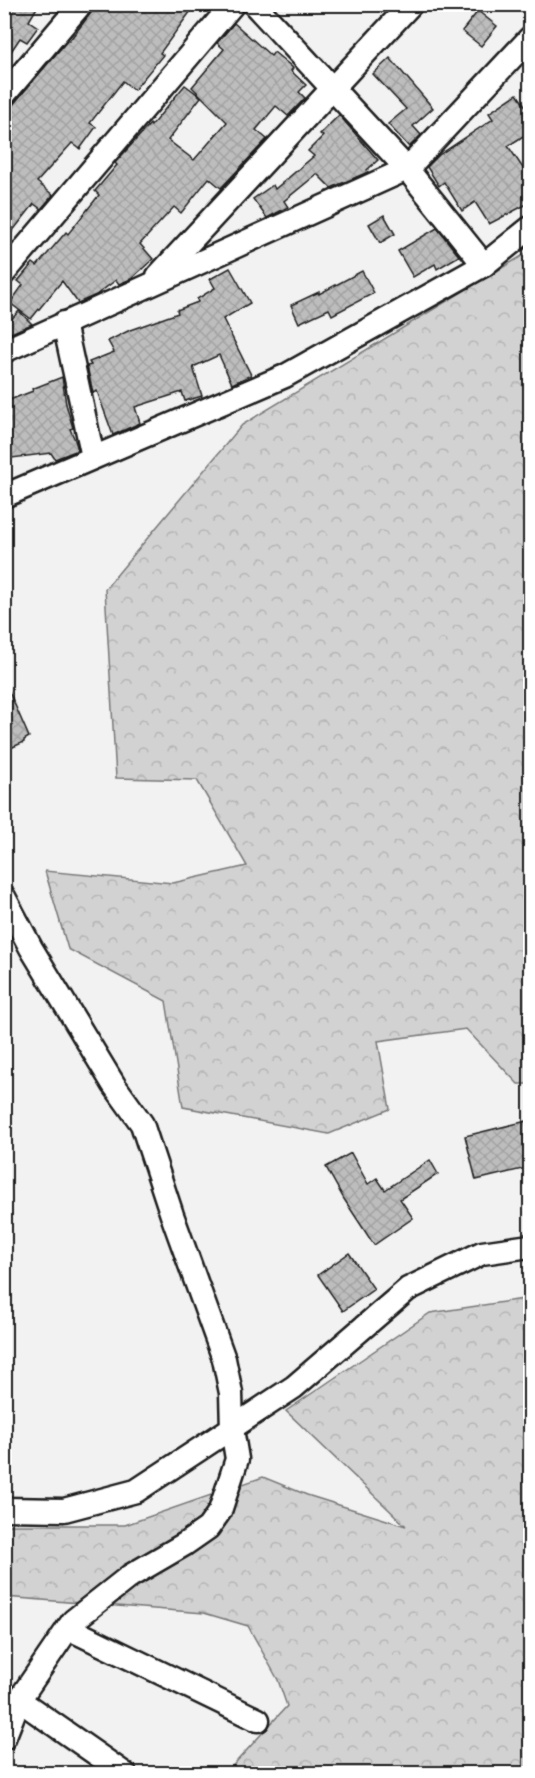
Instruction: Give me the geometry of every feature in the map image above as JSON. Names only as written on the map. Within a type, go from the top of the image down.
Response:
[{"type":"street","points":[[4,95],[81,4]]},
{"type":"street","points":[[4,273],[233,4]]},
{"type":"street","points":[[254,4],[407,169],[484,265]]},
{"type":"street","points":[[151,283],[411,4]]},
{"type":"street","points":[[4,351],[407,169],[531,38]]},
{"type":"street","points":[[4,496],[285,376],[484,265],[531,228]]},
{"type":"street","points":[[64,323],[93,457]]},
{"type":"street","points":[[4,897],[37,957],[114,1085],[142,1124],[224,1359],[231,1393],[232,1428],[237,1459],[220,1511],[208,1528],[130,1576],[73,1621],[19,1700],[4,1738]]},
{"type":"street","points":[[4,1509],[64,1509],[136,1491],[294,1388],[408,1289],[482,1253],[531,1246]]},
{"type":"street","points":[[68,1628],[258,1720]]},
{"type":"street","points":[[19,1700],[125,1773]]},
{"type":"green space","points":[[530,251],[530,1084],[518,1084],[466,1029],[378,1041],[390,1109],[329,1134],[183,1107],[166,1001],[68,949],[45,871],[173,883],[247,866],[197,780],[116,778],[105,589],[242,425]]},
{"type":"green space","points":[[530,1298],[530,1773],[226,1773],[287,1706],[278,1680],[248,1626],[204,1613],[5,1597],[4,1525],[125,1525],[263,1477],[307,1495],[406,1526],[286,1411],[430,1313]]},
{"type":"building","points":[[13,4],[39,4],[29,21],[38,27],[27,42],[20,38],[4,62],[4,18]]},
{"type":"building","points":[[98,4],[196,4],[160,53],[163,55],[134,90],[123,81],[90,123],[96,127],[80,149],[72,143],[37,182],[53,195],[41,209],[34,204],[4,242],[5,114]]},
{"type":"building","points":[[478,11],[497,26],[481,46],[462,31]]},
{"type":"building","points":[[234,23],[271,56],[274,52],[293,68],[291,71],[306,85],[299,92],[305,98],[288,116],[276,106],[256,130],[267,139],[221,188],[209,178],[181,213],[174,207],[140,244],[153,259],[131,279],[119,284],[116,280],[96,295],[78,303],[62,281],[31,319],[10,303],[23,285],[18,281],[33,263],[37,266],[66,232],[68,234],[99,195],[95,191],[117,165],[115,163],[150,124],[151,126],[185,85],[201,97],[168,140],[194,160],[227,122],[192,87],[224,49],[217,43]]},
{"type":"building","points":[[390,58],[433,108],[413,126],[421,135],[409,147],[388,124],[406,109],[373,74]]},
{"type":"building","points":[[517,94],[531,114],[531,131],[508,146],[531,180],[531,202],[489,224],[475,202],[462,211],[444,182],[439,186],[427,167],[439,155],[493,119],[489,113]]},
{"type":"building","points":[[339,115],[378,160],[367,170],[368,172],[331,188],[317,174],[284,201],[288,207],[267,218],[253,199],[273,185],[275,189],[314,156],[308,151],[323,136],[320,134]]},
{"type":"building","points":[[384,215],[395,234],[380,243],[369,224]]},
{"type":"building","points":[[437,228],[459,256],[437,269],[435,264],[413,277],[398,251]]},
{"type":"building","points":[[230,268],[250,303],[223,319],[251,375],[232,384],[219,355],[193,367],[202,396],[185,401],[182,392],[135,407],[140,423],[113,435],[97,391],[93,393],[87,366],[91,365],[89,362],[114,352],[108,341],[130,330],[178,313],[177,310],[198,302],[197,299],[215,288],[210,279]]},
{"type":"building","points":[[362,271],[374,293],[332,315],[329,309],[299,323],[291,305],[319,292],[319,294]]},
{"type":"building","points":[[19,311],[32,324],[11,333],[5,326]]},
{"type":"building","points":[[62,377],[73,428],[70,429],[78,450],[55,459],[51,453],[4,459],[4,402]]},
{"type":"building","points":[[4,680],[29,737],[24,742],[4,751]]},
{"type":"building","points":[[531,1120],[531,1167],[476,1180],[465,1136]]},
{"type":"building","points":[[351,1153],[368,1184],[377,1178],[385,1190],[430,1160],[438,1174],[400,1199],[413,1218],[374,1245],[326,1167]]},
{"type":"building","points":[[349,1253],[374,1289],[343,1311],[318,1275]]}]
